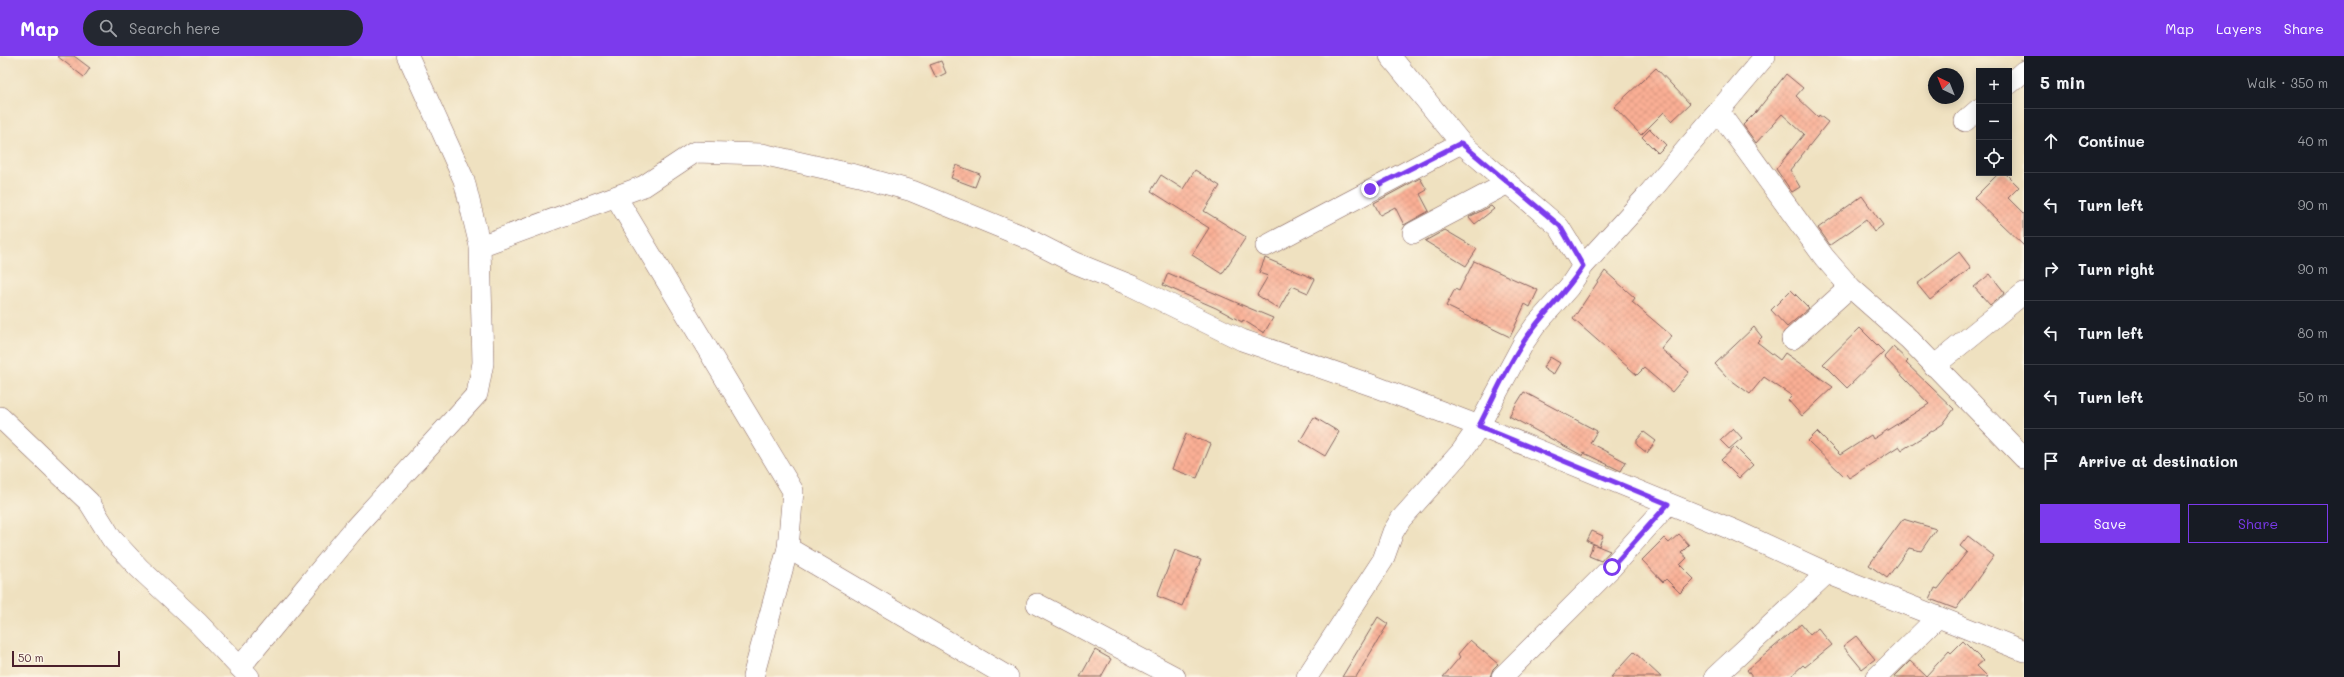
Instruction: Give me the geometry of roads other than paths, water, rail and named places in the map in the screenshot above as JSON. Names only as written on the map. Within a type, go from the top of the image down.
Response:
[{"type":"street","points":[[0,417],[89,502],[116,543],[139,568],[198,623],[244,672],[355,528],[477,394],[483,363],[480,246],[464,180],[408,56]]},
{"type":"street","points":[[1390,56],[1461,143],[1560,226],[1583,266]]},
{"type":"street","points":[[1307,677],[1383,560],[1393,532],[1401,520],[1462,452],[1479,426],[1524,342],[1535,326],[1570,287],[1583,266],[1645,198],[1765,56]]},
{"type":"street","points":[[2012,81],[2024,71]]},
{"type":"street","points":[[1718,111],[1811,241],[1850,286],[1934,366],[2024,458]]},
{"type":"street","points":[[1266,246],[1461,143]]},
{"type":"street","points":[[480,246],[644,186],[695,152],[762,154],[859,176],[912,191],[1022,236],[1075,263],[1132,286],[1242,340],[1374,386],[1479,426],[1736,531],[1827,573],[2024,651]]},
{"type":"street","points":[[1413,233],[1508,183]]},
{"type":"street","points":[[616,197],[793,491],[788,548],[753,677]]},
{"type":"street","points":[[1792,339],[1850,286]]},
{"type":"street","points":[[1934,366],[2024,293]]},
{"type":"street","points":[[1502,677],[1612,567],[1668,504]]},
{"type":"street","points":[[788,548],[1008,677]]},
{"type":"street","points":[[1715,677],[1827,573]]},
{"type":"street","points":[[1038,604],[1175,677]]},
{"type":"street","points":[[1877,677],[1938,617]]}]
